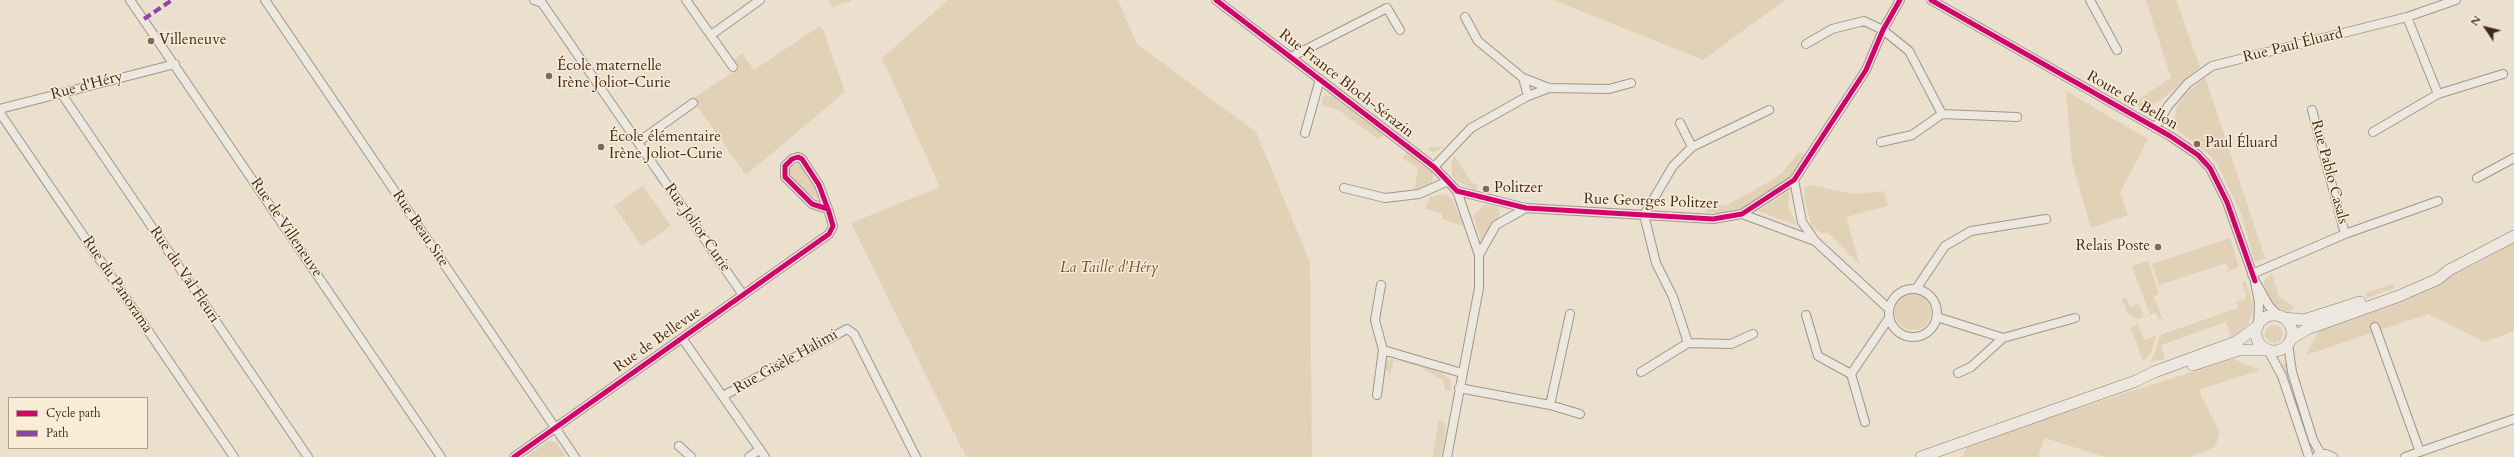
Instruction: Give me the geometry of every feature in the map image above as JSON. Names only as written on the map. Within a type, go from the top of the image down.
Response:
[{"type":"main road","points":[[1921,457],[1944,454],[2136,381],[2154,372],[2236,342],[2258,326],[2264,318],[2282,317],[2304,320],[2315,317],[2397,290],[2449,270],[2514,236]]},
{"type":"main road","points":[[2136,381],[2156,377],[2239,350],[2279,350],[2307,329],[2399,296],[2438,279],[2449,270]]},
{"type":"main road","points":[[2282,317],[2291,328],[2290,342]]},
{"type":"main road","points":[[2258,326],[2257,338],[2263,347],[2268,350]]},
{"type":"street","name":"Rue de Villeneuve","points":[[130,0],[441,457]]},
{"type":"street","name":"Rue Beau Site","points":[[265,0],[575,457]]},
{"type":"street","name":"Rue Joliot Curie","points":[[534,0],[542,3],[743,295]]},
{"type":"street","points":[[686,0],[733,67]]},
{"type":"street","points":[[711,35],[760,0]]},
{"type":"street","name":"Rue France Bloch-Sérazin","points":[[1216,0],[1434,167],[1446,182],[1457,191]]},
{"type":"street","name":"Rue Georges Politzer","points":[[1457,191],[1526,208],[1714,219],[1742,214],[1794,180],[1866,70],[1883,30],[1900,0]]},
{"type":"street","name":"Route de Bellon","points":[[1931,0],[2155,128],[2198,155],[2210,168],[2227,202],[2253,278],[2259,303],[2258,326]]},
{"type":"street","points":[[2090,0],[2117,50]]},
{"type":"street","name":"Rue Paul Éluard","points":[[2155,128],[2168,106],[2188,83],[2212,66],[2407,17],[2441,2],[2456,0]]},
{"type":"street","name":"Rue France Bloch-Sérazin","points":[[1291,57],[1387,8],[1400,30]]},
{"type":"street","points":[[1465,17],[1478,41],[1523,78],[1549,88],[1609,89],[1631,83]]},
{"type":"street","points":[[2407,17],[2438,94]]},
{"type":"street","points":[[1806,44],[1832,29],[1864,21],[1883,30],[1909,51],[1942,114]]},
{"type":"street","name":"Rue d'Héry","points":[[0,109],[175,64]]},
{"type":"street","points":[[2373,132],[2438,94],[2503,74]]},
{"type":"street","points":[[1523,78],[1528,96]]},
{"type":"street","name":"Rue France Bloch-Sérazin","points":[[1305,133],[1320,79]]},
{"type":"street","points":[[1434,167],[1471,128],[1528,96],[1549,88]]},
{"type":"street","name":"Rue du Val Fleuri","points":[[61,93],[308,457]]},
{"type":"street","points":[[638,142],[692,103]]},
{"type":"street","name":"Rue Georges Politzer","points":[[1688,343],[1673,297],[1656,263],[1644,215],[1673,166],[1692,147],[1769,110]]},
{"type":"street","name":"Rue Pablo Casals","points":[[2312,110],[2345,234]]},
{"type":"street","name":"Rue du Panorama","points":[[0,112],[234,457]]},
{"type":"street","points":[[1881,142],[1912,135],[1942,114],[2017,117]]},
{"type":"street","points":[[1680,123],[1692,147]]},
{"type":"street","points":[[798,157],[802,159],[810,169],[819,185],[828,209],[812,204],[785,177],[785,166],[792,159],[798,157]]},
{"type":"street","points":[[2477,178],[2514,158]]},
{"type":"street","points":[[1794,180],[1802,222],[1815,241],[1889,313],[1898,332],[1913,337],[1929,331],[1937,317],[1934,302],[1930,296],[1916,289]]},
{"type":"street","points":[[1344,188],[1385,198],[1419,194],[1446,182]]},
{"type":"street","points":[[1447,457],[1479,288],[1479,255],[1457,191]]},
{"type":"street","name":"Rue Pablo Casals","points":[[2253,278],[2345,234],[2438,201]]},
{"type":"street","points":[[1479,255],[1496,225],[1526,208]]},
{"type":"street","name":"Rue de Bellevue","points":[[514,457],[743,295],[818,244],[830,234],[833,226],[828,209]]},
{"type":"street","points":[[1742,214],[1815,241]]},
{"type":"street","points":[[1851,374],[1889,313],[1898,294],[1916,289],[1945,246],[1971,231],[2046,219]]},
{"type":"street","name":"Route de Bellon","points":[[2253,278],[2269,306],[2282,317]]},
{"type":"street","points":[[1377,395],[1383,350],[1375,320],[1381,285]]},
{"type":"street","points":[[1550,405],[1570,314]]},
{"type":"street","points":[[1806,315],[1818,356],[1851,374],[1865,422]]},
{"type":"street","points":[[1937,317],[2003,338]]},
{"type":"street","points":[[1958,373],[1971,367],[2003,338],[2075,318]]},
{"type":"street","points":[[2375,327],[2420,452]]},
{"type":"street","name":"Rue Gisèle Halimi","points":[[723,396],[848,329],[854,334],[916,457]]},
{"type":"street","points":[[1641,372],[1688,343],[1731,344],[1753,334]]},
{"type":"street","points":[[682,338],[765,457]]},
{"type":"street","points":[[2290,342],[2292,372],[2313,440],[2321,454]]},
{"type":"street","points":[[1383,350],[1462,373]]},
{"type":"street","points":[[2268,350],[2282,376],[2309,457]]},
{"type":"street","points":[[1460,388],[1550,405],[1580,414]]},
{"type":"street","points":[[2405,457],[2514,419]]},
{"type":"street","points":[[679,446],[691,457]]},
{"type":"street","points":[[749,457],[760,450]]},
{"type":"street","points":[[2313,457],[2321,454],[2333,457]]},
{"type":"green space","points":[[828,0],[853,0],[833,7]]},
{"type":"green space","name":"La Taille d'Héry","points":[[948,0],[1118,0],[1137,44],[1256,132],[1310,262],[1312,457],[966,457],[851,223],[940,187],[882,58]]},
{"type":"green space","points":[[1553,0],[1785,0],[1703,60]]},
{"type":"green space","points":[[2146,0],[2176,0],[2200,67],[2160,101],[2141,108],[2132,104],[2171,78]]},
{"type":"green space","points":[[820,26],[824,32],[845,92],[746,175],[692,99],[739,68],[734,59],[742,53],[754,70]]},
{"type":"green space","points":[[2205,77],[2265,258],[2255,262],[2241,213],[2217,164],[2208,153],[2177,130],[2175,117],[2177,106],[2187,93]]},
{"type":"green space","points":[[2066,91],[2148,139],[2120,193],[2128,215],[2091,228],[2072,162]]},
{"type":"green space","points":[[1325,95],[1334,97],[1384,136],[1378,139],[1337,109],[1322,105],[1322,98]]},
{"type":"green space","points":[[1446,146],[1433,153],[1427,148]]},
{"type":"green space","points":[[1407,153],[1433,173],[1432,184],[1414,190],[1418,168],[1402,158]]},
{"type":"green space","points":[[1798,153],[1807,154],[1788,179],[1770,192],[1741,209],[1722,213],[1705,212],[1708,206],[1727,205],[1772,180],[1783,172]]},
{"type":"green space","points":[[1454,155],[1471,182],[1478,185],[1475,191],[1453,178],[1451,166]]},
{"type":"green space","points":[[799,164],[815,182],[820,196],[817,199],[800,187],[792,177],[789,170],[793,165]]},
{"type":"green space","points":[[1810,185],[1855,194],[1884,191],[1888,206],[1846,217],[1860,265],[1828,233],[1821,233],[1812,227],[1805,201],[1804,187]]},
{"type":"green space","points":[[643,186],[671,226],[642,246],[614,206]]},
{"type":"green space","points":[[1790,190],[1788,205],[1796,225],[1758,211]]},
{"type":"green space","points":[[1442,194],[1447,195],[1452,199],[1465,227],[1442,219],[1442,213],[1425,209],[1430,197]]},
{"type":"green space","points":[[1484,205],[1497,206],[1500,212],[1499,217],[1481,241],[1473,216]]},
{"type":"green space","points":[[2230,238],[2239,267],[2229,271],[2226,263],[2159,285],[2152,264]]},
{"type":"green space","points":[[2514,242],[2514,331],[2485,342],[2428,314],[2306,355],[2320,329],[2376,310],[2448,278]]},
{"type":"green space","points":[[2148,261],[2159,294],[2154,296],[2162,319],[2159,320],[2156,313],[2150,315],[2132,266]]},
{"type":"green space","points":[[2272,273],[2279,297],[2295,307],[2288,312],[2277,307],[2269,298],[2264,284],[2265,279]]},
{"type":"green space","points":[[2244,281],[2246,282],[2253,307],[2249,323],[2243,330],[2231,338],[2226,322],[2161,345],[2165,359],[2150,362],[2155,352],[2160,335],[2238,308],[2236,302],[2245,299],[2246,296],[2242,283]]},
{"type":"green space","points":[[2393,284],[2395,288],[2367,298],[2366,293]]},
{"type":"green space","points":[[1917,294],[1926,299],[1930,305],[1930,319],[1926,325],[1917,330],[1909,330],[1900,325],[1896,319],[1895,308],[1900,299],[1906,295]]},
{"type":"green space","points":[[2126,298],[2130,307],[2139,304],[2144,317],[2137,319],[2127,313],[2122,299]]},
{"type":"green space","points":[[2138,324],[2144,340],[2156,336],[2151,353],[2143,362],[2131,328]]},
{"type":"green space","points":[[2274,325],[2280,328],[2283,334],[2280,340],[2274,343],[2268,340],[2265,334],[2268,328]]},
{"type":"green space","points":[[1391,359],[1417,363],[1445,375],[1451,381],[1451,391],[1445,391],[1444,381],[1418,366],[1394,360],[1390,374],[1385,368],[1385,363]]},
{"type":"green space","points":[[2233,359],[2260,370],[2199,390],[2220,433],[2215,447],[2190,457],[2105,457],[2045,438],[2038,457],[1962,457],[1967,447],[2041,420]]},
{"type":"green space","points":[[2287,363],[2299,405],[2297,406],[2280,366]]},
{"type":"green space","points":[[1439,419],[1446,425],[1441,457],[1433,457]]},
{"type":"green space","points":[[549,441],[556,442],[565,455],[562,457],[526,457]]},
{"type":"marked path","points":[[144,19],[172,0]]},
{"type":"cycle path","points":[[1216,0],[1434,167],[1457,191],[1526,208],[1713,219],[1742,214],[1794,180],[1866,70],[1883,30],[1900,0]]},
{"type":"cycle path","points":[[1931,0],[2170,136],[2198,155],[2210,168],[2227,202],[2255,281]]},
{"type":"cycle path","points":[[514,457],[829,234],[833,226],[829,212],[819,185],[802,159],[798,157],[792,159],[785,166],[785,177],[812,204],[828,209]]},
{"type":"place","name":"Villeneuve","points":[[151,41]]},
{"type":"place","name":"École maternelle Irène Joliot-Curie","points":[[549,76]]},
{"type":"place","name":"Paul Éluard","points":[[2197,144]]},
{"type":"place","name":"École élémentaire Irène Joliot-Curie","points":[[601,147]]},
{"type":"place","name":"Politzer","points":[[1486,189]]},
{"type":"place","name":"Relais Poste","points":[[2158,247]]}]
